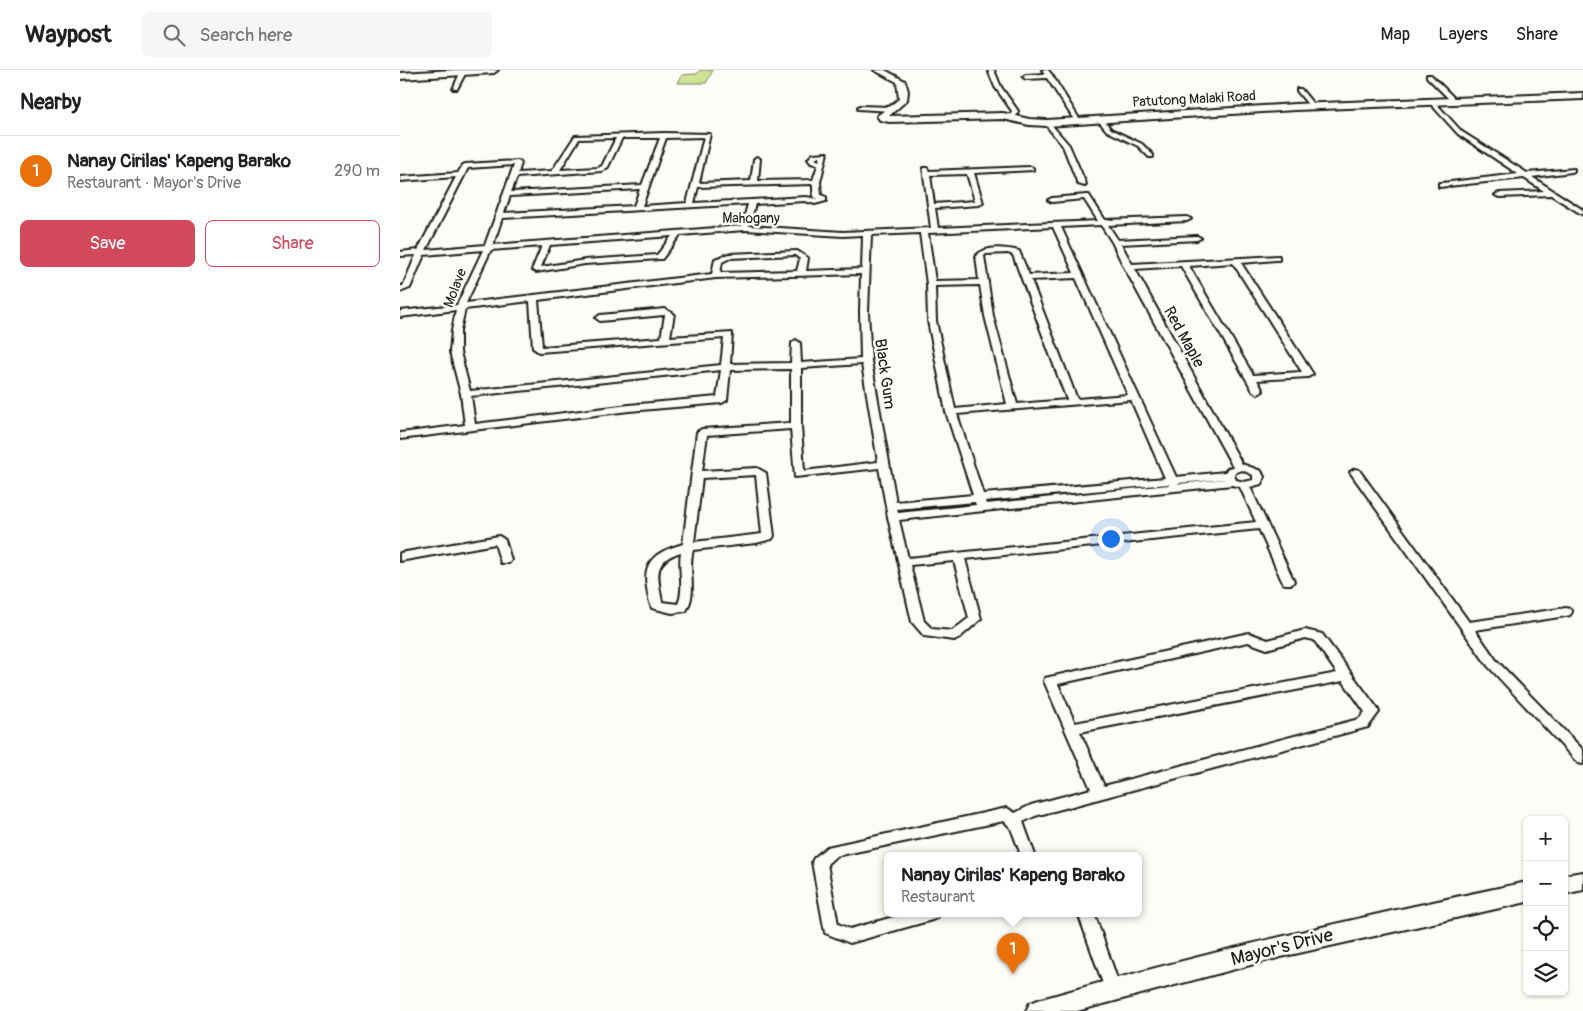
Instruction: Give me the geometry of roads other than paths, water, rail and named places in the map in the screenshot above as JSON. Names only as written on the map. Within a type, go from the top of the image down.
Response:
[{"type":"street","points":[[400,76],[494,70]]},
{"type":"street","points":[[860,108],[891,109],[903,100],[904,91],[901,81],[878,70]]},
{"type":"street","points":[[991,70],[998,87],[1015,111],[1014,115],[1009,117]]},
{"type":"street","points":[[455,88],[463,72]]},
{"type":"street","points":[[1026,77],[1048,73],[1077,120]]},
{"type":"street","points":[[1429,76],[1453,100]]},
{"type":"street","points":[[1298,90],[1312,106]]},
{"type":"street","name":"Patutong Malaki Road","points":[[891,109],[882,116],[883,118],[1009,117],[1029,122],[1047,123],[1100,118],[1312,106],[1583,96]]},
{"type":"street","points":[[1431,101],[1460,133],[1583,213]]},
{"type":"street","points":[[1100,118],[1109,130],[1140,144],[1151,156]]},
{"type":"street","points":[[1047,123],[1066,145],[1082,184]]},
{"type":"street","points":[[637,208],[664,135]]},
{"type":"street","points":[[556,172],[576,137],[708,135],[690,205]]},
{"type":"street","points":[[514,175],[600,170],[605,167],[620,136]]},
{"type":"street","points":[[754,183],[757,159]]},
{"type":"street","name":"Molave","points":[[460,176],[465,166],[518,163],[488,247],[461,306],[455,352],[466,394],[470,427]]},
{"type":"street","points":[[499,216],[806,199],[815,202],[823,199],[816,196],[816,182],[822,163]]},
{"type":"street","points":[[935,230],[925,171],[970,172],[1031,169]]},
{"type":"street","points":[[1442,184],[1572,170]]},
{"type":"street","points":[[931,206],[979,203],[970,172]]},
{"type":"street","points":[[400,179],[460,176]]},
{"type":"street","points":[[400,289],[406,288],[420,252],[460,176]]},
{"type":"street","points":[[696,185],[816,182]]},
{"type":"street","points":[[507,194],[644,187]]},
{"type":"street","points":[[1500,195],[1552,193]]},
{"type":"street","name":"Red Maple","points":[[1052,200],[1086,197],[1116,242],[1128,268],[1238,468]]},
{"type":"street","points":[[745,228],[752,202]]},
{"type":"street","name":"Mahogany","points":[[400,254],[745,228],[824,234],[866,234],[1187,219]]},
{"type":"street","points":[[1056,225],[1077,275],[1174,484]]},
{"type":"street","points":[[924,231],[931,284],[932,321],[951,412],[980,504]]},
{"type":"street","points":[[547,243],[536,270],[585,262],[659,257],[678,233]]},
{"type":"street","name":"Black Gum","points":[[866,234],[864,341],[866,361],[892,511],[918,622],[928,633],[954,636],[975,619],[959,556]]},
{"type":"street","points":[[1116,242],[1197,238]]},
{"type":"street","points":[[1013,407],[989,316],[980,256],[984,252],[1008,251],[1016,253],[1073,402]]},
{"type":"street","points":[[716,276],[718,261],[729,256],[796,253],[804,258],[801,272]]},
{"type":"street","points":[[1128,268],[1276,258]]},
{"type":"street","points":[[1235,260],[1308,374],[1252,378]]},
{"type":"street","points":[[1182,263],[1258,391]]},
{"type":"street","points":[[400,314],[716,276],[865,271]]},
{"type":"street","points":[[1026,278],[1077,275]]},
{"type":"street","points":[[400,278],[410,277]]},
{"type":"street","points":[[931,284],[984,282]]},
{"type":"street","points":[[400,436],[629,408],[722,400],[729,335],[542,350],[538,348],[534,298]]},
{"type":"street","points":[[600,318],[665,312],[670,314],[665,339]]},
{"type":"street","points":[[796,343],[796,426],[799,475],[884,464]]},
{"type":"street","points":[[466,394],[727,367],[761,365],[796,366],[866,361]]},
{"type":"street","points":[[951,412],[1134,397]]},
{"type":"street","points":[[697,475],[761,473],[768,536],[757,541],[688,546],[670,552],[657,561],[652,571],[656,605],[672,609],[682,608],[688,601],[684,556],[688,546],[702,432],[796,426]]},
{"type":"street","points":[[892,511],[1174,484],[1235,481],[1254,483],[1259,477],[1254,470],[1238,468],[1232,470],[1235,481],[1262,525],[1288,582]]},
{"type":"street","points":[[1354,472],[1492,663],[1583,759]]},
{"type":"street","points":[[904,562],[1262,525]]},
{"type":"street","points":[[400,557],[499,540],[506,560]]},
{"type":"street","points":[[1467,628],[1566,612]]},
{"type":"street","points":[[1013,821],[1031,811],[1100,793],[1363,723],[1372,712],[1318,637],[1305,634],[1267,645],[1249,636],[1050,681],[1100,793]]},
{"type":"street","points":[[1071,730],[1346,676]]},
{"type":"street","points":[[918,917],[850,936],[831,928],[820,862],[832,851],[1007,814],[1013,821],[1027,852]]},
{"type":"street","points":[[1568,884],[1583,881]]},
{"type":"street","name":"Mayor's Drive","points":[[1038,1011],[1113,990],[1416,914],[1523,893]]},
{"type":"street","points":[[1087,917],[1113,990]]},
{"type":"place","name":"Nanay Cirilas' Kapeng Barako","points":[[1013,974]]}]
